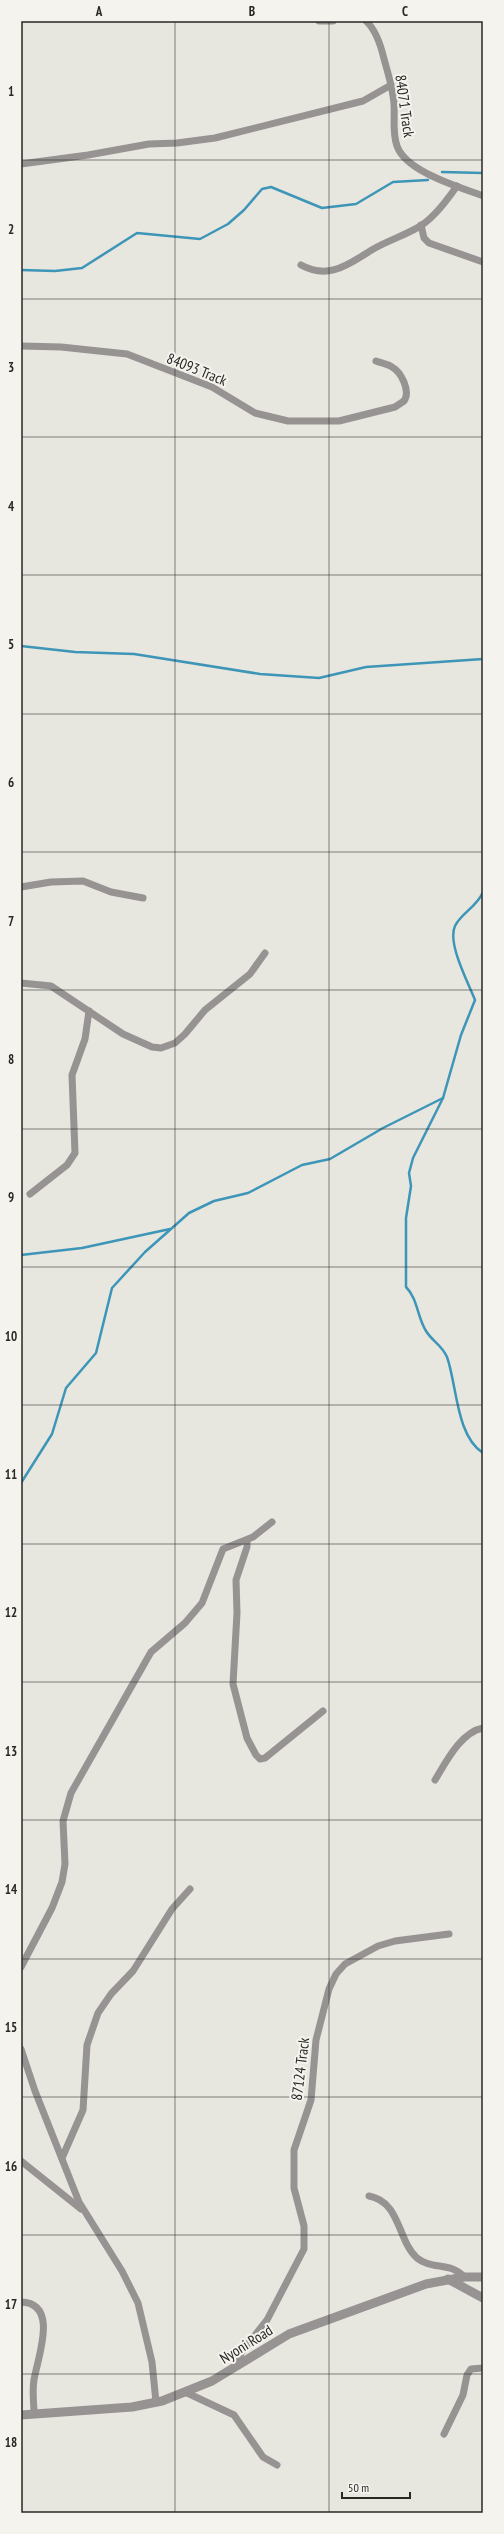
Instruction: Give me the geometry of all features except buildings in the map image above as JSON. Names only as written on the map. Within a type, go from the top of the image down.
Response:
[{"type":"street","points":[[319,21],[333,21]]},
{"type":"street","name":"84071 Track","points":[[366,21],[374,31],[383,51],[394,104],[393,125],[398,148],[413,164],[425,172],[483,196]]},
{"type":"street","points":[[21,164],[105,153],[149,144],[215,138],[363,101],[391,85]]},
{"type":"street","points":[[301,265],[314,270],[343,268],[351,265],[376,247],[421,225],[444,204],[457,186]]},
{"type":"street","points":[[421,225],[424,238],[429,243],[483,262]]},
{"type":"street","name":"84093 Track","points":[[21,346],[61,347],[126,354],[212,387],[255,413],[288,421],[339,421],[356,418],[381,409],[395,406],[404,401],[407,392],[405,385],[395,369],[376,361]]},
{"type":"street","points":[[21,887],[51,882],[83,880],[116,893],[143,898]]},
{"type":"street","points":[[21,983],[51,986],[136,1041],[152,1047],[169,1046],[185,1034],[214,1001],[250,974],[265,953]]},
{"type":"street","points":[[30,1194],[67,1165],[75,1153],[72,1075],[84,1039],[89,1011]]},
{"type":"street","points":[[21,1967],[52,1908],[62,1882],[64,1864],[64,1812],[82,1773],[151,1652],[185,1623],[202,1603],[223,1548],[247,1540],[272,1522]]},
{"type":"street","points":[[247,1540],[247,1547],[236,1580],[237,1613],[233,1684],[247,1738],[256,1755],[260,1759],[265,1758],[323,1712]]},
{"type":"street","points":[[435,1780],[452,1753],[463,1740],[483,1728]]},
{"type":"street","points":[[62,2158],[83,2110],[87,2045],[96,2018],[103,2004],[133,1971],[172,1909],[190,1889]]},
{"type":"street","name":"87124 Track","points":[[238,2366],[241,2353],[267,2320],[304,2249],[304,2226],[294,2188],[294,2150],[311,2100],[316,2040],[329,1989],[336,1974],[344,1964],[378,1946],[395,1941],[449,1934]]},
{"type":"street","points":[[21,2049],[35,2092],[83,2211],[122,2271],[138,2303],[152,2362],[156,2402]]},
{"type":"street","points":[[21,2161],[83,2211]]},
{"type":"street","points":[[369,2196],[380,2199],[391,2210],[416,2258],[431,2266],[458,2270],[464,2277]]},
{"type":"street","name":"Nyoni Road","points":[[21,2415],[93,2411],[156,2402],[212,2382],[288,2334],[387,2297],[448,2279],[483,2277]]},
{"type":"street","points":[[448,2279],[483,2298]]},
{"type":"street","points":[[21,2302],[37,2307],[41,2313],[43,2348],[34,2382],[34,2414]]},
{"type":"street","points":[[444,2434],[463,2395],[467,2375],[471,2369],[483,2368]]},
{"type":"street","points":[[185,2392],[234,2415],[263,2457],[277,2465]]},
{"type":"waterway","points":[[442,172],[483,173]]},
{"type":"waterway","points":[[21,270],[55,271],[82,268],[137,233],[200,239],[228,224],[244,210],[262,189],[271,187],[322,208],[356,204],[393,182],[428,180]]},
{"type":"waterway","points":[[21,646],[75,652],[134,654],[260,674],[319,678],[366,667],[483,659]]},
{"type":"waterway","points":[[483,892],[477,902],[458,921],[453,933],[459,963],[475,1000],[461,1035],[443,1098],[413,1158],[409,1173],[411,1186],[406,1218],[406,1287],[413,1297],[423,1326],[447,1357],[462,1423],[467,1435],[474,1445],[483,1453]]},
{"type":"waterway","points":[[21,1483],[52,1434],[66,1388],[96,1353],[112,1288],[145,1252],[189,1213],[214,1201],[248,1193],[302,1165],[330,1159],[383,1128],[443,1098]]},
{"type":"waterway","points":[[21,1255],[82,1248],[170,1229]]}]
